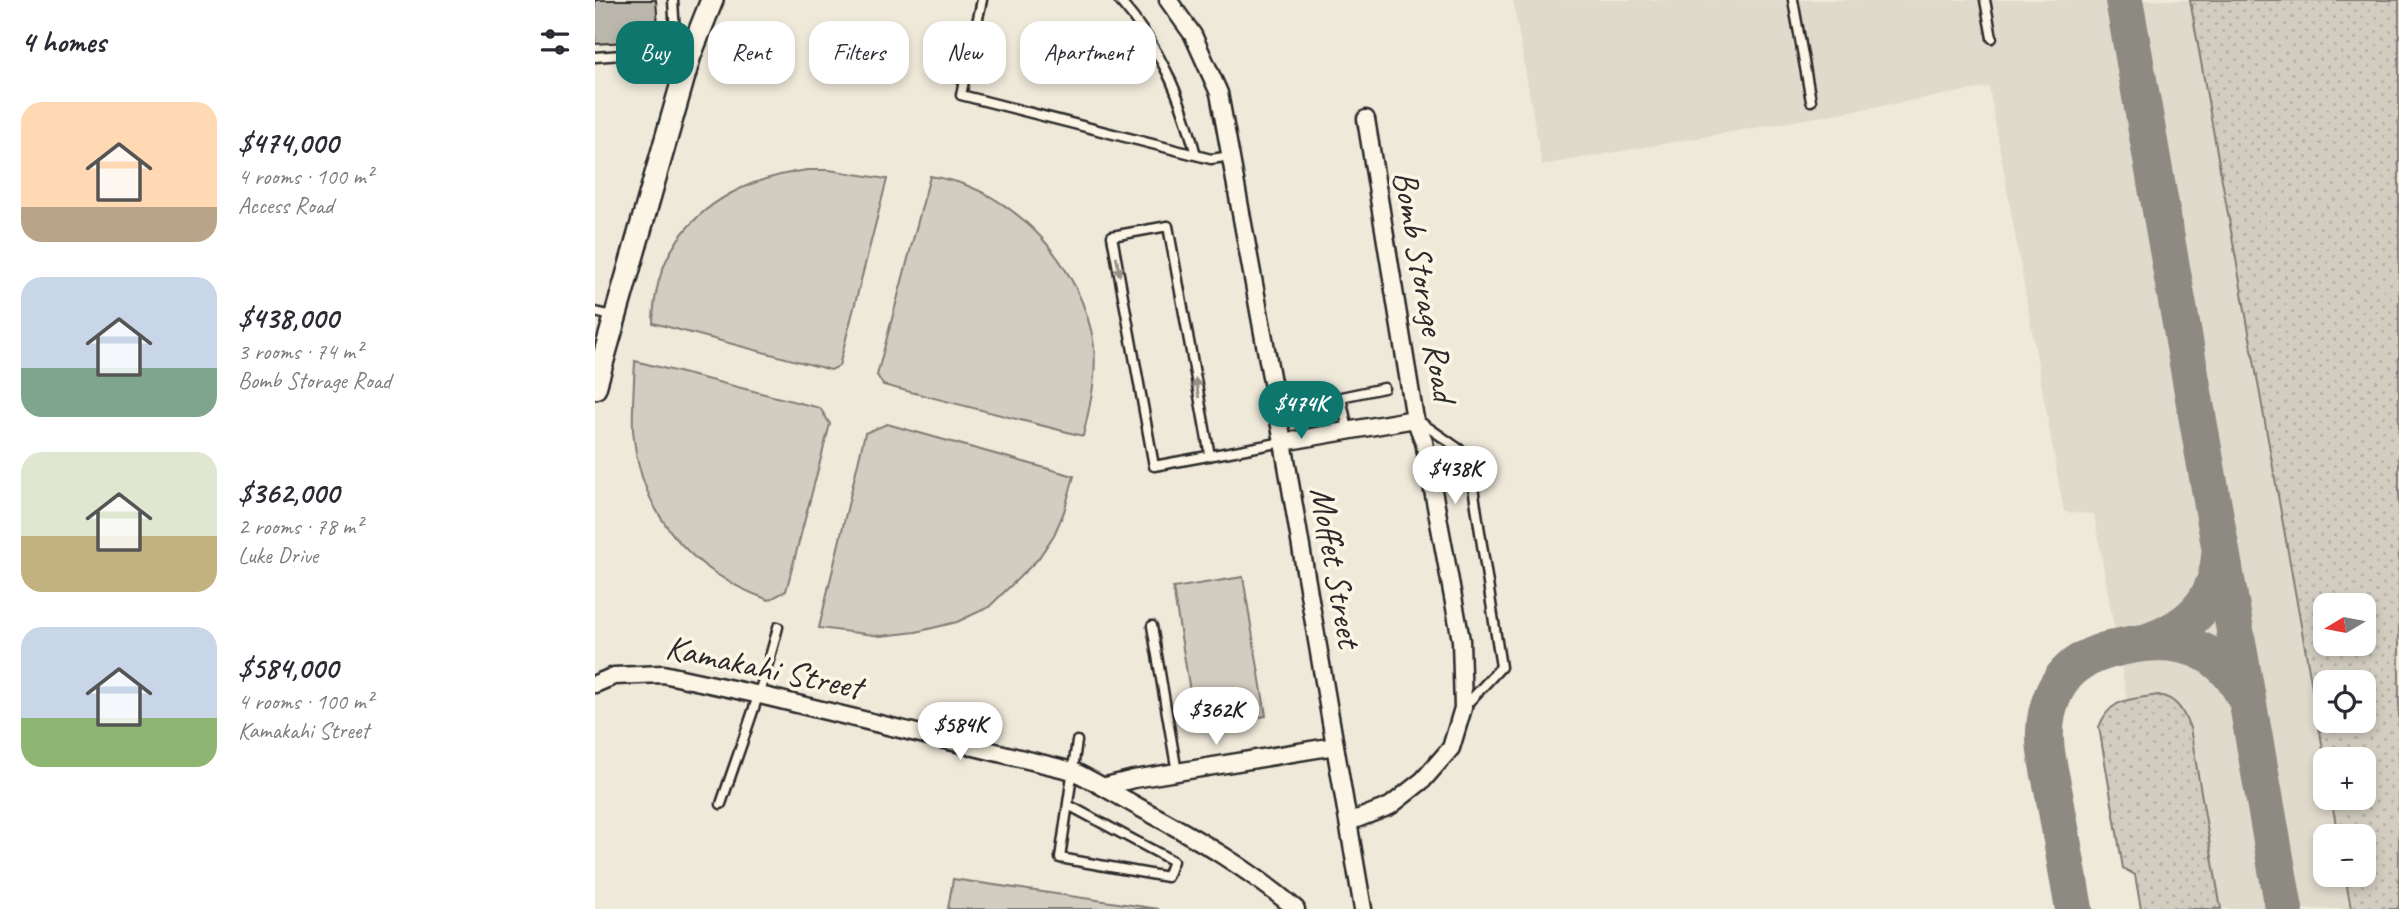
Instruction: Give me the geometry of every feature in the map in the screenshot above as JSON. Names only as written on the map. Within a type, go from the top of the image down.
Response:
[{"type":"street","points":[[694,22],[700,0]]},
{"type":"street","points":[[694,35],[712,0]]},
{"type":"street","name":"Moffet Street","points":[[1168,0],[1193,35],[1219,93],[1283,442],[1363,909]]},
{"type":"street","points":[[595,388],[605,315],[676,84]]},
{"type":"street","name":"Bomb Storage Road","points":[[1349,822],[1390,806],[1423,780],[1451,748],[1463,708],[1461,639],[1424,442],[1415,418],[1366,119]]},
{"type":"street","points":[[1283,442],[1415,418]]},
{"type":"street","name":"Kamakahi Street","points":[[595,684],[614,676],[663,674],[1073,771],[1106,786],[1207,844],[1261,880],[1296,909]]},
{"type":"street","points":[[1106,786],[1335,746]]},
{"type":"lane","points":[[673,0],[679,21]]},
{"type":"lane","points":[[982,0],[961,95],[1211,159],[1231,156]]},
{"type":"lane","points":[[1119,0],[1165,63],[1184,109],[1196,155]]},
{"type":"lane","points":[[1793,0],[1811,101]]},
{"type":"lane","points":[[1985,0],[1992,38]]},
{"type":"lane","points":[[595,57],[616,55]]},
{"type":"lane","points":[[1210,456],[1168,226],[1112,236],[1154,466],[1210,456],[1283,442]]},
{"type":"lane","points":[[1348,430],[1341,397],[1384,388]]},
{"type":"lane","points":[[1415,418],[1468,455],[1501,667],[1463,708]]},
{"type":"lane","points":[[1152,626],[1177,772]]},
{"type":"lane","points":[[721,804],[760,695],[778,627]]},
{"type":"lane","points":[[1070,806],[1173,861],[1167,877],[1061,858],[1077,741]]},
{"type":"shaded area","points":[[1513,0],[2399,0],[2399,909],[2164,909],[2094,514],[2064,512],[1989,87],[1542,165]]},
{"type":"shaded area","points":[[2190,0],[2399,0],[2399,909],[2351,909],[2347,887],[2376,887],[2376,824],[2336,824],[2333,810],[2376,810],[2376,747],[2323,747],[2320,733],[2376,733],[2376,670],[2313,670],[2313,693]]},
{"type":"shaded area","points":[[807,170],[829,170],[887,179],[839,366],[831,370],[653,323],[657,291],[666,262],[680,237],[698,216],[721,199],[747,186],[775,176]]},
{"type":"shaded area","points":[[930,176],[959,183],[986,194],[1010,210],[1033,229],[1053,251],[1069,276],[1082,302],[1094,343],[1093,383],[1083,436],[883,385],[877,375]]},
{"type":"shaded area","points":[[635,361],[820,408],[830,424],[786,591],[769,600],[716,574],[674,536],[659,514],[646,488],[633,430]]},
{"type":"shaded area","points":[[887,424],[1074,476],[1064,512],[1054,535],[1038,559],[989,607],[957,622],[916,632],[881,636],[819,628],[865,433]]},
{"type":"shaded area","points":[[1243,577],[1266,716],[1196,728],[1173,588]]},
{"type":"shaded area","points":[[2158,695],[2170,699],[2178,706],[2190,728],[2221,909],[2141,909],[2135,875],[2123,868],[2099,727],[2115,705],[2130,699]]},
{"type":"shaded area","points":[[953,879],[1159,909],[948,909]]},
{"type":"building","points":[[595,0],[656,0],[658,21],[616,21],[616,43],[595,44]]},
{"type":"taxiway","points":[[2124,0],[2284,909]]},
{"type":"taxiway","points":[[2148,642],[2176,629],[2198,611],[2213,587],[2220,556]]},
{"type":"taxiway","points":[[2074,909],[2045,744],[2047,714],[2058,685],[2066,674],[2087,658],[2114,648],[2166,642],[2198,649],[2212,657],[2236,680],[2245,697]]}]
